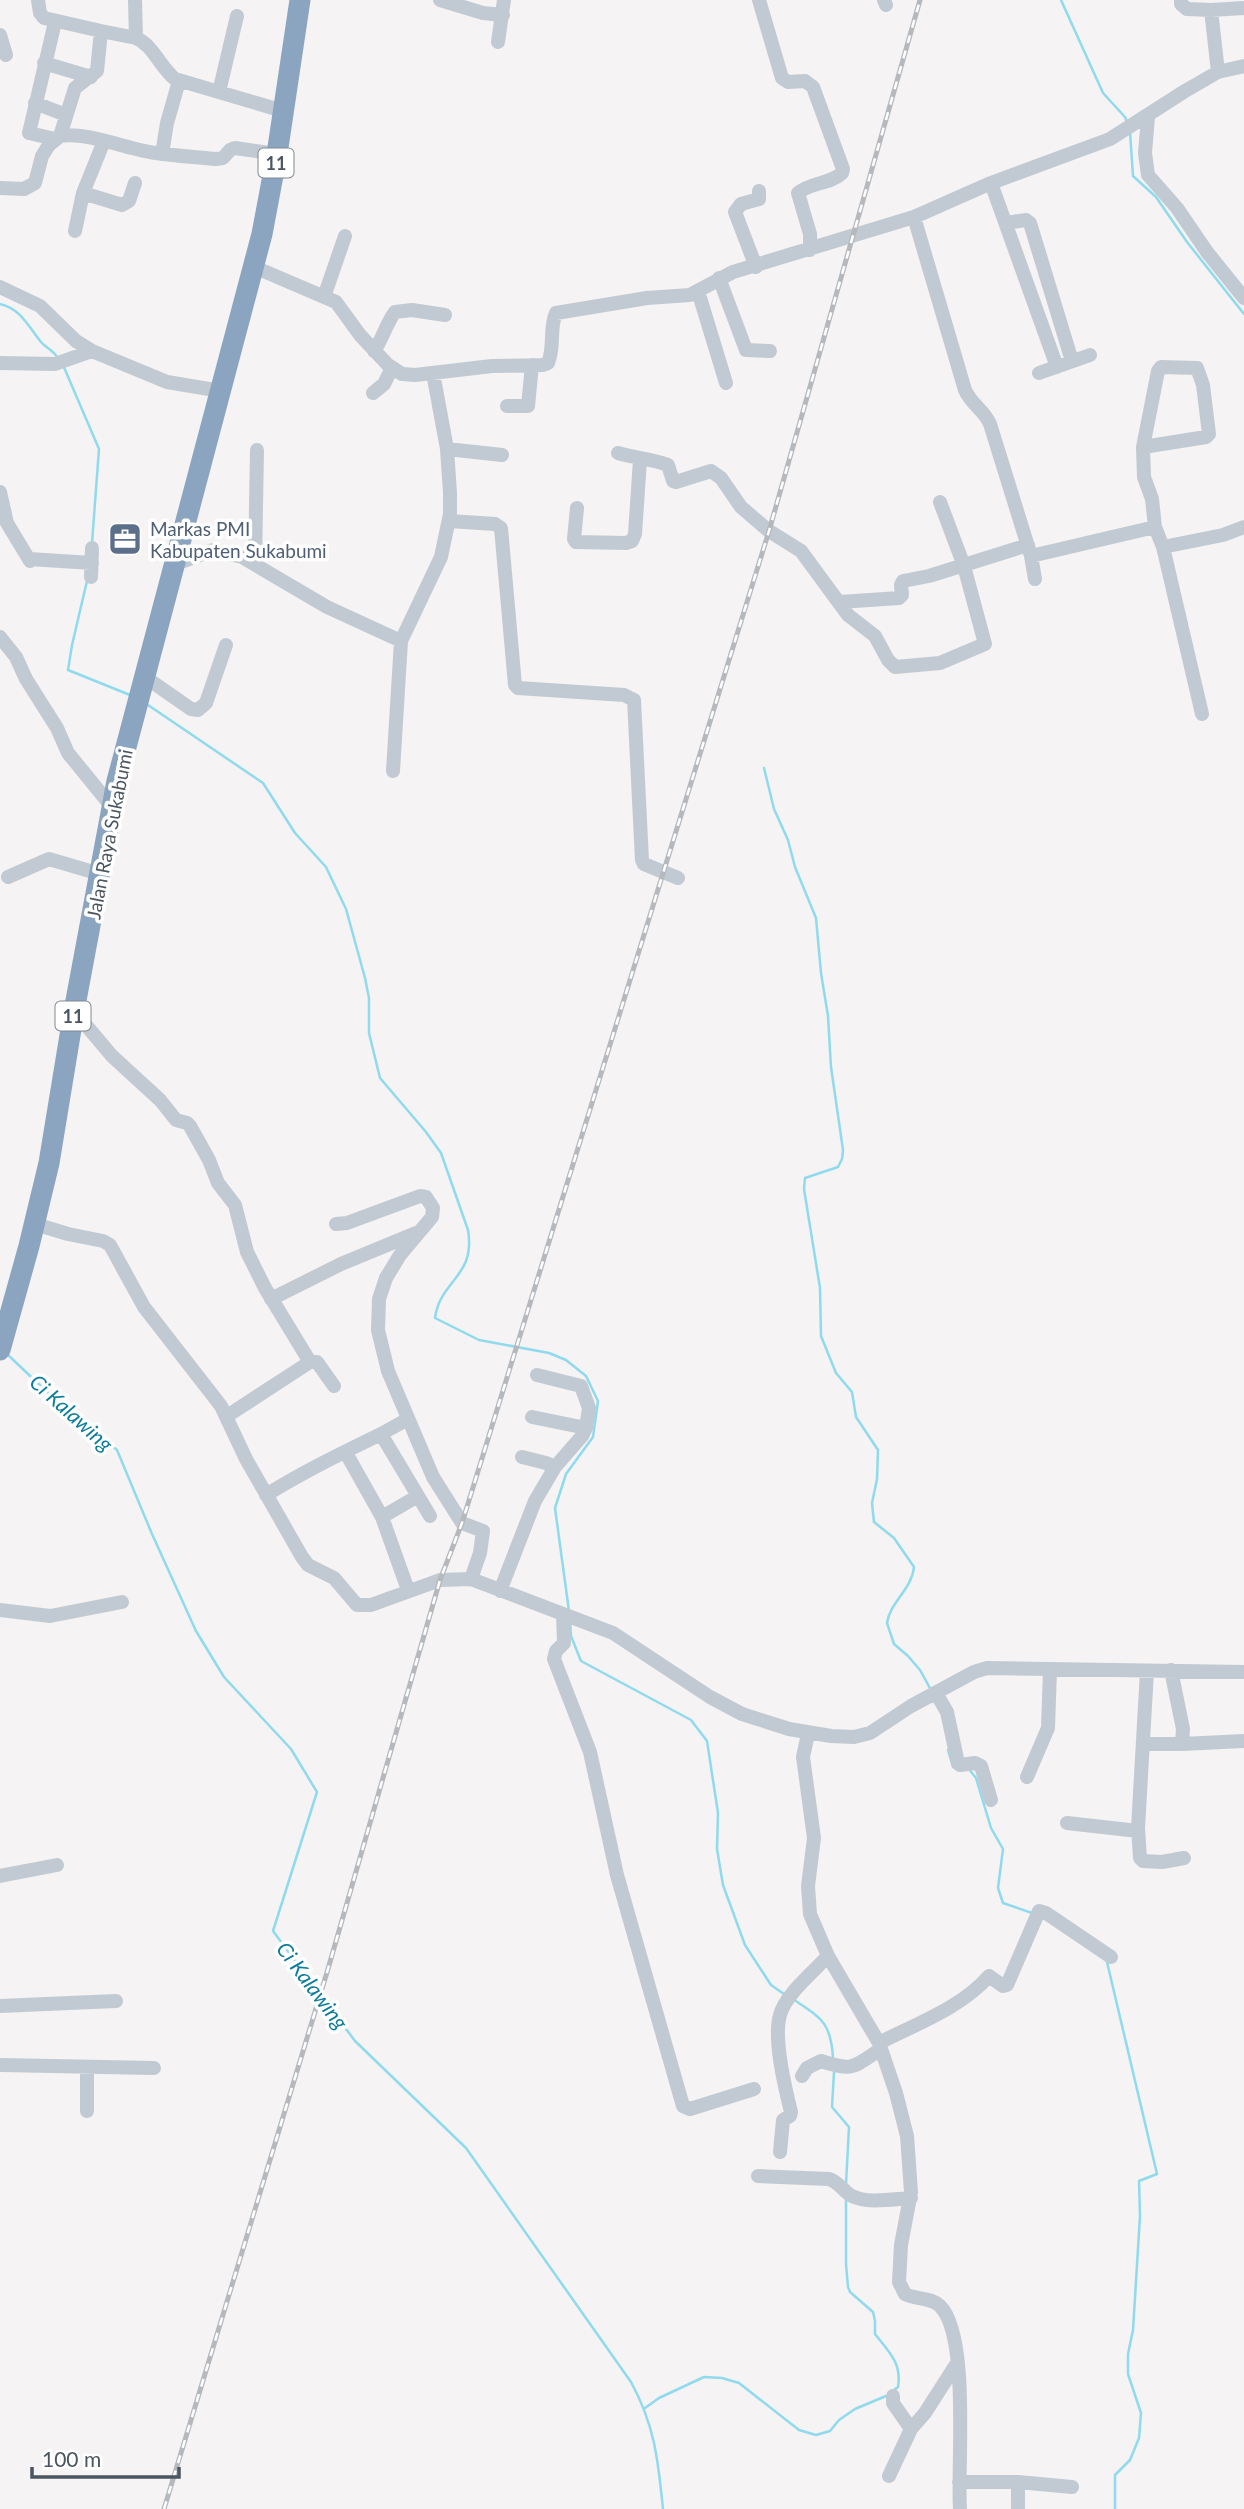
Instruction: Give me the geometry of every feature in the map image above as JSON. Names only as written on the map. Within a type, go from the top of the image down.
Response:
[{"type":"highway","name":"11","points":[[254,267],[277,154],[300,0]]},
{"type":"highway","name":"Jalan Raya Sukabumi","points":[[0,1350],[49,1163],[112,807],[254,267]]},
{"type":"street","points":[[38,0],[41,16],[55,22],[136,38],[146,45],[164,70],[178,80],[283,111]]},
{"type":"street","points":[[135,0],[136,38]]},
{"type":"street","points":[[440,0],[483,13],[504,8],[498,41]]},
{"type":"street","points":[[759,0],[782,78],[788,82],[805,81],[813,87],[843,169],[837,178],[806,187],[798,193],[810,234],[810,250]]},
{"type":"street","points":[[1181,0],[1181,4],[1187,9],[1244,8]]},
{"type":"street","points":[[1211,10],[1218,72]]},
{"type":"street","points":[[219,92],[237,16]]},
{"type":"street","points":[[55,22],[29,133],[57,137],[70,134],[162,154],[216,159],[223,158],[235,148],[277,154]]},
{"type":"street","points":[[0,188],[24,189],[32,186],[37,179],[42,156],[57,137],[77,86],[97,71],[101,32]]},
{"type":"street","points":[[0,35],[6,55]]},
{"type":"street","points":[[44,63],[91,77]]},
{"type":"street","points":[[254,267],[339,305],[374,351],[392,368],[406,375],[492,366],[543,366],[550,360],[556,313],[647,298],[686,296],[719,278],[914,217],[991,183],[1110,139],[1218,72],[1244,66]]},
{"type":"street","points":[[162,154],[178,80]]},
{"type":"street","points":[[35,103],[66,115]]},
{"type":"street","points":[[1148,117],[1148,175],[1177,208],[1200,243],[1244,298]]},
{"type":"street","points":[[75,231],[83,193],[104,141]]},
{"type":"street","points":[[83,193],[122,205],[129,201],[135,183]]},
{"type":"street","points":[[991,183],[1057,367]]},
{"type":"street","points":[[755,267],[735,212],[741,204],[758,199],[759,191]]},
{"type":"street","points":[[914,217],[965,390],[990,424],[1030,550],[1035,579]]},
{"type":"street","points":[[1006,223],[1026,220],[1030,223],[1072,362]]},
{"type":"street","points":[[324,297],[345,236]]},
{"type":"street","points":[[719,278],[746,351],[770,351]]},
{"type":"street","points":[[0,287],[40,306],[76,341],[93,351],[167,382],[221,391]]},
{"type":"street","points":[[698,291],[726,383]]},
{"type":"street","points":[[374,351],[383,339],[395,312],[412,310],[444,315]]},
{"type":"street","points":[[0,363],[55,364],[93,351]]},
{"type":"street","points":[[1039,373],[1090,355]]},
{"type":"street","points":[[507,406],[528,406],[532,365]]},
{"type":"street","points":[[373,393],[384,384],[392,368]]},
{"type":"street","points":[[1143,447],[1206,437],[1209,434],[1199,369],[1159,369],[1143,447],[1144,477],[1152,499],[1155,527],[1163,547],[1202,714]]},
{"type":"street","points":[[393,771],[401,641],[432,579],[444,546],[449,521],[447,449],[433,373]]},
{"type":"street","points":[[447,449],[502,455]]},
{"type":"street","points":[[255,563],[257,450]]},
{"type":"street","points":[[618,453],[668,465],[673,481],[676,482],[714,472],[728,486],[741,507],[769,531],[800,551],[848,615],[875,636],[891,665],[901,667],[940,663],[985,644],[964,566],[940,502]]},
{"type":"street","points":[[577,508],[576,542],[632,541],[635,534],[640,460]]},
{"type":"street","points":[[0,492],[7,523],[30,560],[91,570],[93,548]]},
{"type":"street","points":[[449,521],[495,524],[501,528],[515,685],[518,688],[624,695],[634,699],[642,860],[644,864],[678,878]]},
{"type":"street","points":[[840,602],[899,598],[902,595],[903,581],[1030,550],[1155,527]]},
{"type":"street","points":[[1163,547],[1223,535],[1244,527]]},
{"type":"street","points":[[176,561],[184,561],[213,550],[242,557],[327,607],[401,641]]},
{"type":"street","points":[[0,638],[16,657],[26,679],[57,728],[68,753],[112,807]]},
{"type":"street","points":[[144,680],[191,709],[198,710],[206,703],[226,645]]},
{"type":"street","points":[[8,877],[48,859],[100,874]]},
{"type":"street","points":[[74,1011],[112,1056],[160,1100],[176,1120],[190,1126],[218,1183],[235,1205],[247,1252],[271,1299],[310,1362]]},
{"type":"street","points":[[335,1224],[347,1223],[424,1196],[433,1208],[427,1224],[416,1233],[386,1278],[377,1311],[378,1330],[384,1359],[433,1477],[462,1523],[483,1531],[480,1553],[471,1579]]},
{"type":"street","points":[[35,1224],[110,1245],[144,1307],[227,1416],[246,1460],[306,1562],[334,1578],[354,1604],[371,1605],[440,1580],[471,1579],[613,1633],[731,1709],[808,1734],[841,1737],[870,1733],[902,1712],[983,1669],[1244,1672]]},
{"type":"street","points":[[271,1299],[376,1248],[416,1233]]},
{"type":"street","points":[[227,1416],[310,1362],[317,1362],[334,1386]]},
{"type":"street","points":[[500,1591],[530,1511],[555,1468],[586,1428],[589,1408],[581,1386],[537,1375]]},
{"type":"street","points":[[532,1417],[586,1428]]},
{"type":"street","points":[[266,1494],[303,1472],[346,1453],[408,1419]]},
{"type":"street","points":[[381,1434],[430,1516]]},
{"type":"street","points":[[346,1453],[382,1517],[408,1590]]},
{"type":"street","points":[[522,1457],[555,1468]]},
{"type":"street","points":[[382,1517],[418,1496]]},
{"type":"street","points":[[0,1610],[50,1616],[122,1602]]},
{"type":"street","points":[[563,1615],[564,1643],[556,1651],[554,1659],[590,1752],[617,1875],[683,2106],[690,2109],[754,2089]]},
{"type":"street","points":[[1027,1777],[1048,1728],[1050,1670]]},
{"type":"street","points":[[1171,1670],[1183,1729],[1182,1744]]},
{"type":"street","points":[[1147,1671],[1138,1831],[1140,1858],[1143,1861],[1162,1862],[1184,1858]]},
{"type":"street","points":[[934,1695],[950,1723],[958,1763],[975,1763],[981,1766],[992,1800]]},
{"type":"street","points":[[808,1734],[804,1764],[814,1838],[808,1896],[810,1914],[828,1956],[880,2046],[905,2129],[911,2198],[901,2245],[900,2287],[905,2294],[931,2300],[942,2308],[950,2326],[957,2362],[961,2419],[960,2509]]},
{"type":"street","points":[[1143,1744],[1244,1741]]},
{"type":"street","points":[[1067,1823],[1138,1831]]},
{"type":"street","points":[[0,1876],[57,1865]]},
{"type":"street","points":[[802,2076],[807,2068],[821,2061],[848,2068],[880,2046],[981,1987],[989,1976],[1003,1986],[1007,1985],[1039,1911],[1111,1957]]},
{"type":"street","points":[[780,2152],[783,2120],[790,2116],[791,2112],[783,2078],[779,2016],[799,1987],[828,1956]]},
{"type":"street","points":[[0,2006],[116,2001]]},
{"type":"street","points":[[0,2065],[154,2068]]},
{"type":"street","points":[[87,2068],[87,2111]]},
{"type":"street","points":[[758,2176],[834,2180],[849,2194],[862,2199],[911,2198]]},
{"type":"street","points":[[889,2476],[911,2429],[925,2413],[957,2362]]},
{"type":"street","points":[[893,2396],[894,2403],[911,2429]]},
{"type":"street","points":[[959,2482],[1018,2482],[1072,2487]]},
{"type":"street","points":[[1017,2509],[1018,2482]]},
{"type":"waterway","points":[[1061,0],[1103,93],[1127,122]]},
{"type":"waterway","points":[[1130,132],[1133,176],[1156,197],[1187,242],[1244,314]]},
{"type":"waterway","points":[[0,304],[19,314],[57,357]]},
{"type":"waterway","points":[[63,365],[99,449],[92,543]]},
{"type":"waterway","points":[[87,581],[68,670],[130,695]]},
{"type":"waterway","points":[[148,705],[263,783],[295,833],[326,867],[346,909],[365,978],[369,998],[369,1033],[380,1078],[441,1153],[468,1230],[467,1258],[443,1295],[435,1318],[479,1340],[549,1353],[566,1360],[586,1376],[598,1401],[593,1437],[566,1474],[555,1508],[569,1611]]},
{"type":"waterway","points":[[764,768],[774,809],[816,918],[828,1016],[831,1067],[843,1150],[838,1167],[805,1178],[804,1189],[820,1288],[821,1336],[836,1373],[852,1392],[856,1417],[878,1450],[877,1479],[872,1503],[874,1522],[894,1538],[914,1567],[887,1623],[894,1644],[920,1670],[931,1690]]},
{"type":"waterway","name":"Ci Kalawing","points":[[8,1355],[62,1406],[117,1450],[196,1631],[224,1677],[291,1749],[317,1792],[273,1931],[355,2041],[466,2148],[631,2382],[650,2429],[663,2509]]},
{"type":"waterway","points":[[570,1621],[571,1636],[581,1661],[691,1720],[707,1741],[718,1813],[717,1849],[723,1885],[745,1945],[771,1985],[784,1994]]},
{"type":"waterway","points":[[948,1750],[955,1767]]},
{"type":"waterway","points":[[968,1768],[976,1778],[991,1828],[1003,1849],[998,1888],[1003,1903],[1032,1913]]},
{"type":"waterway","points":[[1107,1962],[1157,2174],[1139,2181],[1140,2216],[1128,2374],[1141,2413],[1139,2438],[1130,2460],[1115,2475],[1115,2509]]},
{"type":"waterway","points":[[793,1999],[823,2022],[830,2036],[833,2058]]},
{"type":"waterway","points":[[834,2072],[832,2107],[849,2127],[846,2184]]},
{"type":"waterway","points":[[846,2198],[848,2287],[850,2292],[873,2312],[875,2334],[893,2358],[898,2371],[898,2387],[894,2390]]},
{"type":"waterway","points":[[645,2408],[659,2398],[704,2377],[722,2378],[739,2383],[799,2430],[816,2435],[830,2431],[839,2420],[855,2409],[886,2396]]},
{"type":"railway","points":[[164,2509],[328,1969],[440,1580],[462,1523],[769,531],[920,0]]},
{"type":"place","name":"Markas PMI Kabupaten Sukabumi","points":[[125,539]]}]
